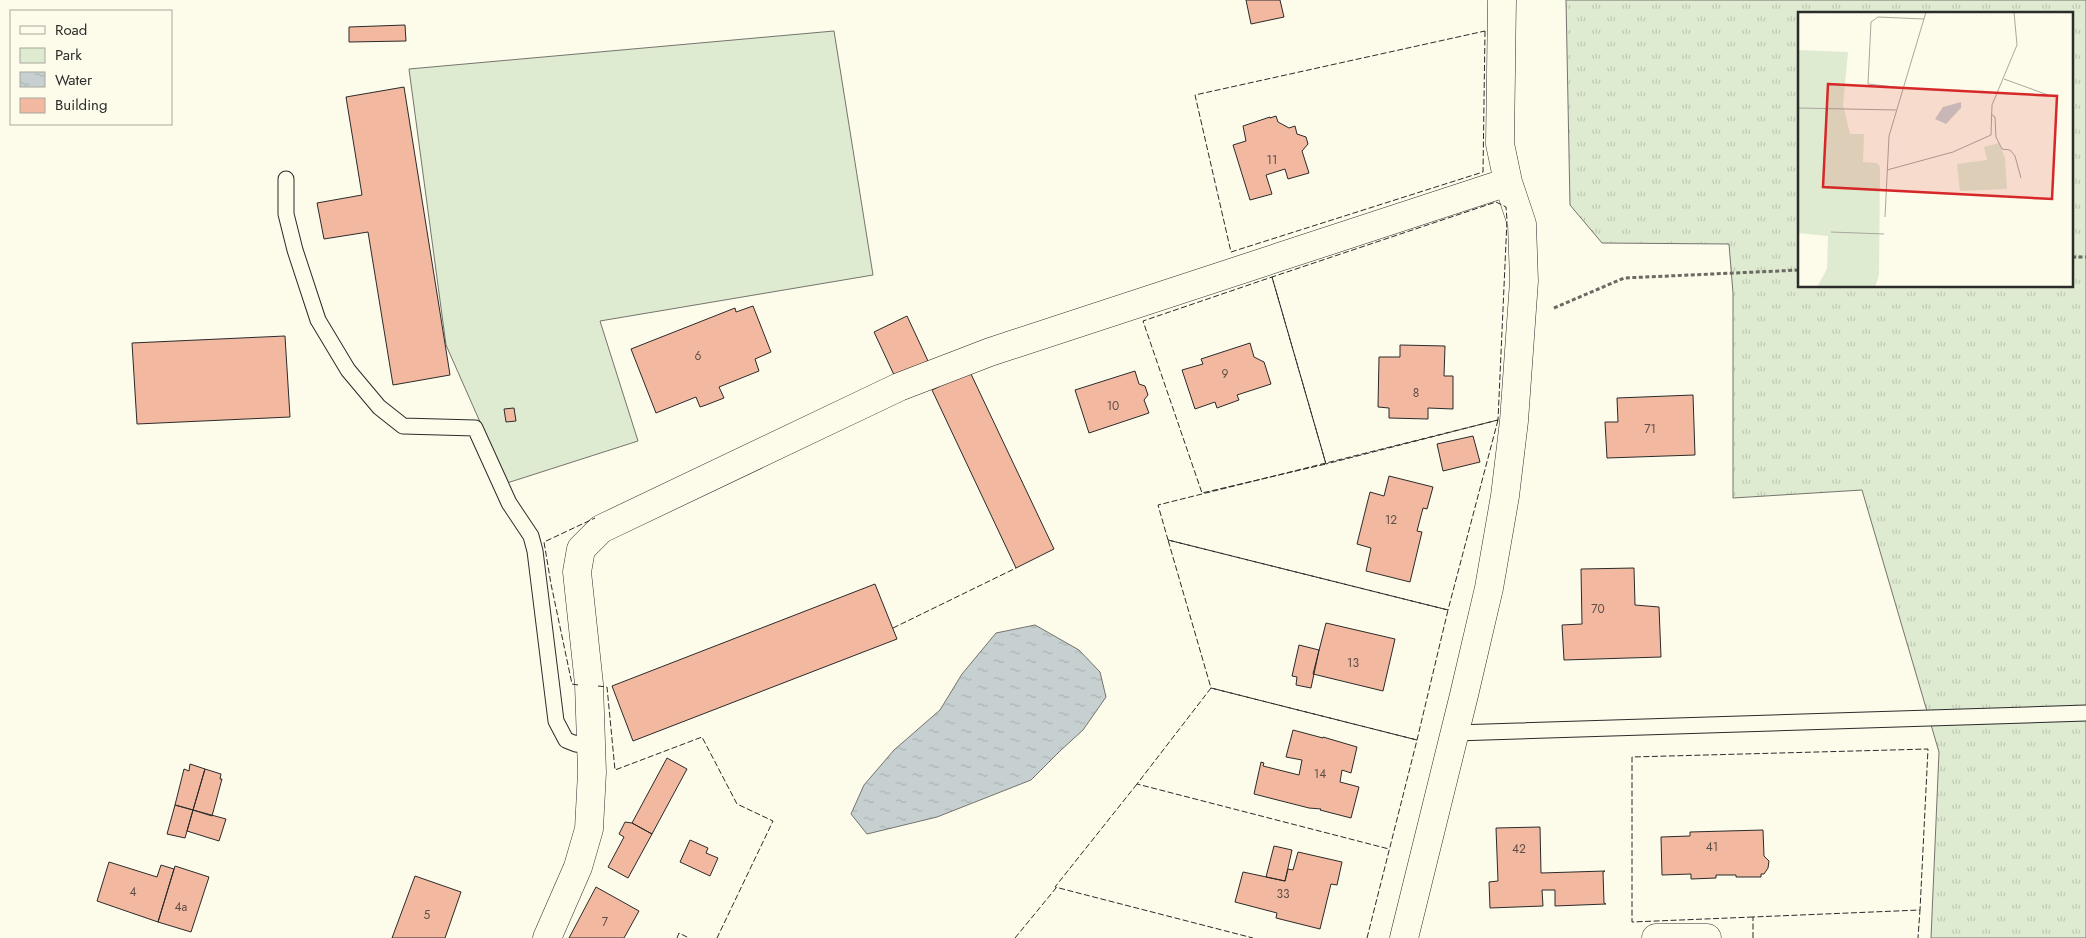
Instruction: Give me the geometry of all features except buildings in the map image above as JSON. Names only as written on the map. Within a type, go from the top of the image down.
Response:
[{"type":"street","points":[[1406,938],[1488,588],[1505,496],[1514,420],[1524,281],[1522,224],[1508,182],[1500,144],[1502,0]]},
{"type":"street","points":[[547,938],[578,867],[589,829],[592,772],[589,684],[577,572],[581,549],[601,529],[918,378],[990,352],[1508,182]]},
{"type":"street","points":[[1656,938],[1707,938]]},
{"type":"lane","points":[[286,179],[286,214],[295,250],[318,320],[348,370],[379,407],[402,426],[475,428],[509,503],[531,536],[535,550],[556,721],[566,740],[576,744],[591,746]]},
{"type":"lane","points":[[1455,733],[2086,712]]},
{"type":"path","points":[[1521,322],[1624,278],[1798,270]]},
{"type":"green space","points":[[1566,0],[2086,0],[2086,938],[1931,938],[1939,752],[1862,490],[1733,498],[1733,293],[1729,244],[1602,243],[1570,205]]},
{"type":"green space","points":[[834,31],[873,275],[600,321],[638,441],[507,483],[446,345],[409,69]]},
{"type":"water","points":[[1035,625],[1079,650],[1100,672],[1106,697],[1083,730],[1031,780],[937,817],[867,834],[851,814],[864,785],[894,750],[940,710],[962,674],[996,633]]},
{"type":"fence","points":[[1485,31],[1483,172],[1231,252],[1195,95],[1485,31]]},
{"type":"fence","points":[[1496,202],[1506,207],[1507,220],[1498,420],[1326,464],[1272,277],[1496,202]]},
{"type":"fence","points":[[1272,277],[1326,464],[1202,493],[1143,321],[1272,277]]},
{"type":"fence","points":[[1498,420],[1448,610],[1168,540],[1158,505],[1498,420]]},
{"type":"fence","points":[[578,685],[572,684],[544,542],[595,518]]},
{"type":"fence","points":[[1168,540],[1448,610],[1417,740],[1211,688],[1168,540]]},
{"type":"fence","points":[[893,628],[1016,568]]},
{"type":"fence","points":[[598,686],[607,687],[615,770],[702,737],[737,804],[773,821],[717,938]]},
{"type":"fence","points":[[1367,938],[1417,740],[1211,688],[1137,784],[1389,849]]},
{"type":"fence","points":[[1753,917],[1632,922],[1632,757],[1928,749],[1920,910]]},
{"type":"fence","points":[[1137,784],[1055,887],[1253,938]]},
{"type":"fence","points":[[1015,938],[1056,888]]},
{"type":"fence","points":[[1753,938],[1753,917],[1920,910],[1918,938]]},
{"type":"fence","points":[[677,938],[679,933],[689,938]]}]
